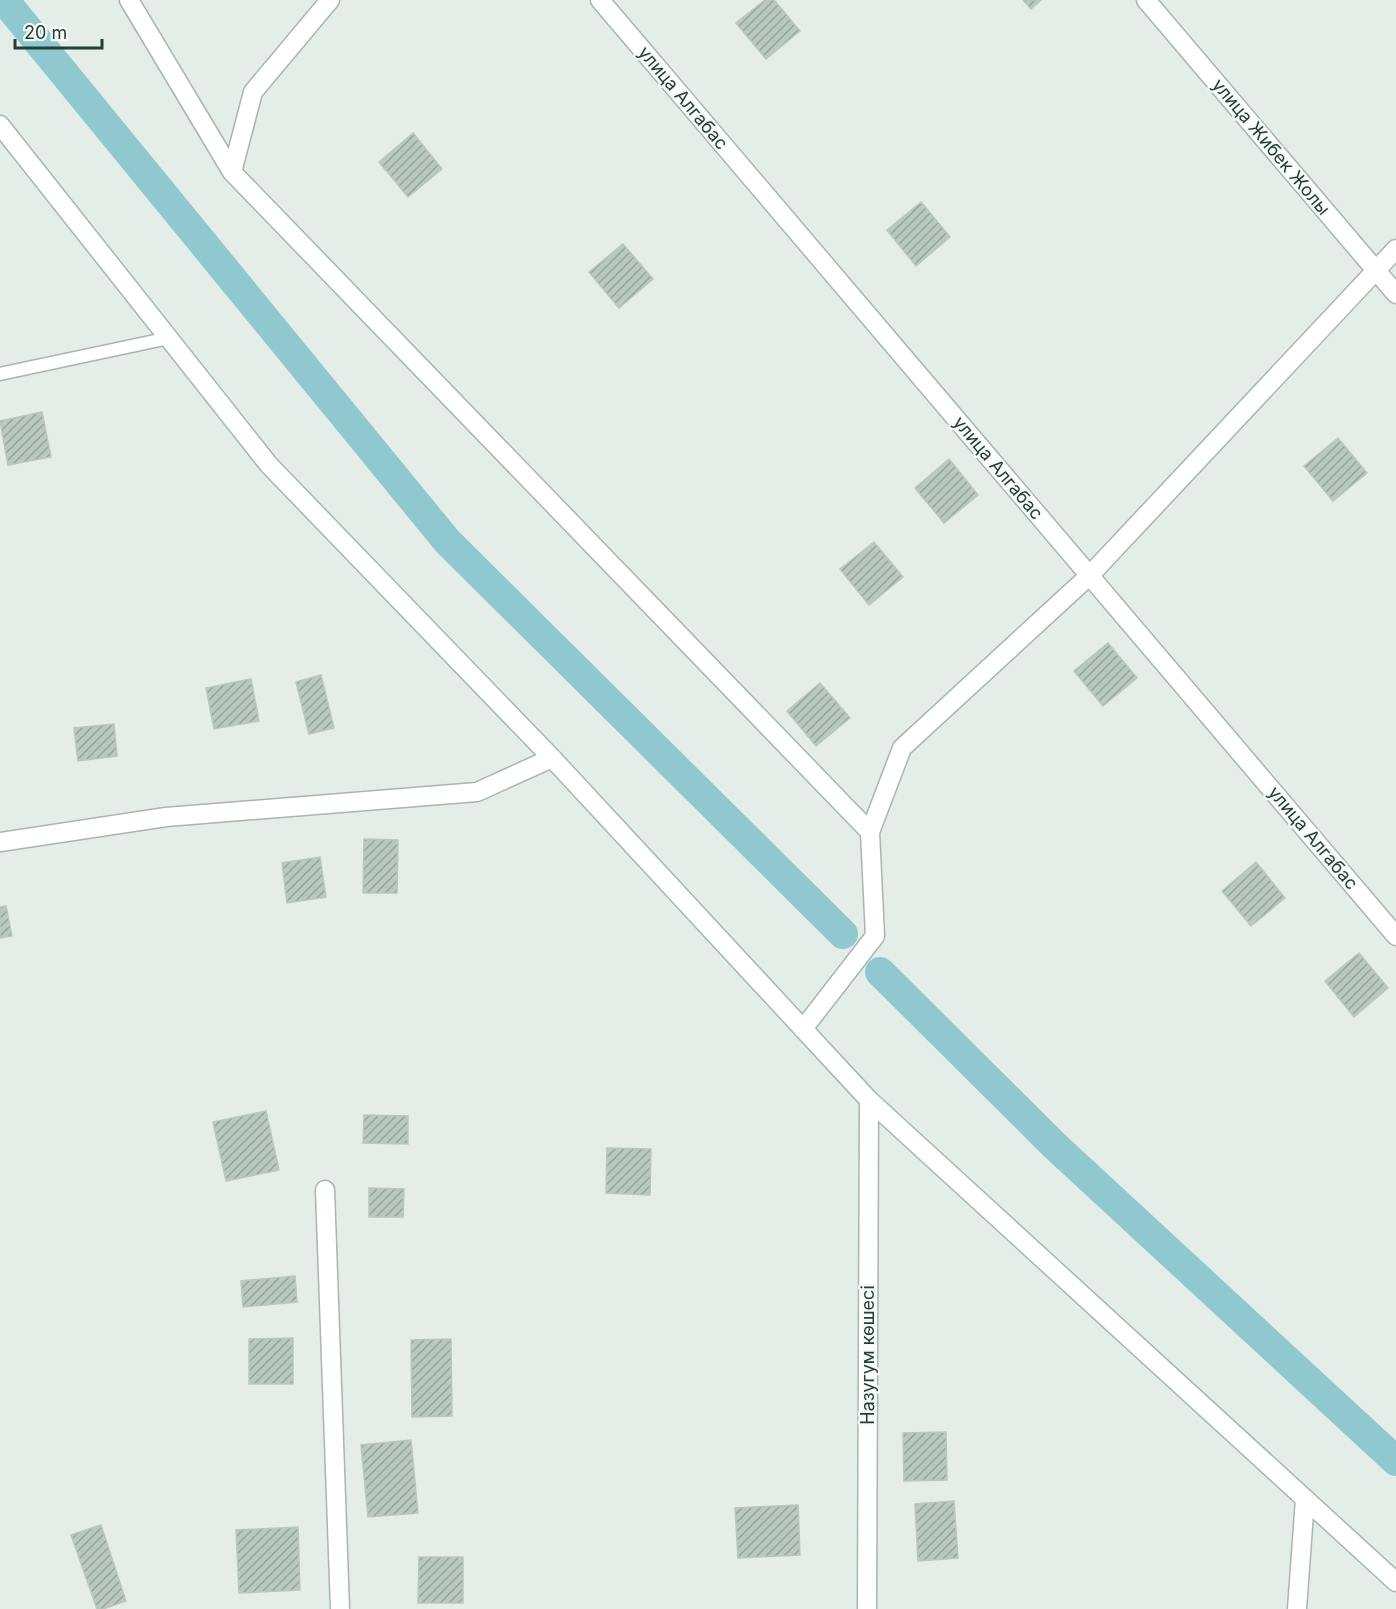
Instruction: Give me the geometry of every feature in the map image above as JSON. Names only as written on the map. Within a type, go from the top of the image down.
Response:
[{"type":"street","points":[[129,0],[232,172],[870,832]]},
{"type":"street","points":[[232,172],[253,92],[330,0]]},
{"type":"street","name":"улица Алгабас","points":[[600,0],[1396,936]]},
{"type":"street","name":"улица Жибек Жолы","points":[[1146,0],[1396,294]]},
{"type":"street","points":[[0,125],[269,465],[552,758],[869,1100],[1396,1582]]},
{"type":"street","points":[[803,1029],[875,936],[870,832],[902,748],[1090,575],[1396,249]]},
{"type":"street","points":[[0,842],[166,817],[477,792],[552,758]]},
{"type":"street","name":"Назугум көшесі","points":[[867,1609],[869,1100]]},
{"type":"street","points":[[325,1190],[340,1609]]},
{"type":"street","points":[[1297,1609],[1305,1499]]},
{"type":"lane","points":[[0,374],[169,338]]},
{"type":"building","points":[[765,0],[774,0],[800,31],[766,59],[736,23]]},
{"type":"building","points":[[1023,0],[1041,0],[1031,9]]},
{"type":"building","points":[[413,133],[442,169],[408,197],[379,162]]},
{"type":"building","points":[[921,202],[950,237],[916,266],[887,230]]},
{"type":"building","points":[[623,244],[653,279],[619,308],[589,272]]},
{"type":"building","points":[[42,412],[51,457],[8,465],[0,421]]},
{"type":"building","points":[[1338,438],[1367,473],[1333,501],[1304,466]]},
{"type":"building","points":[[949,459],[978,495],[944,523],[915,488]]},
{"type":"building","points":[[874,542],[903,577],[869,605],[840,569]]},
{"type":"building","points":[[1108,643],[1137,678],[1103,706],[1074,671]]},
{"type":"building","points":[[321,675],[334,728],[309,734],[296,682]]},
{"type":"building","points":[[251,679],[259,721],[214,729],[206,688]]},
{"type":"building","points":[[820,683],[850,718],[816,746],[787,711]]},
{"type":"building","points":[[114,724],[117,756],[78,761],[74,728]]},
{"type":"building","points":[[364,839],[398,840],[397,893],[363,893]]},
{"type":"building","points":[[320,857],[326,897],[287,903],[282,863]]},
{"type":"building","points":[[1256,862],[1285,898],[1251,926],[1222,891]]},
{"type":"building","points":[[6,906],[12,936],[0,938],[0,907]]},
{"type":"building","points":[[1359,953],[1388,988],[1354,1017],[1325,981]]},
{"type":"building","points":[[266,1111],[279,1170],[226,1181],[213,1122]]},
{"type":"building","points":[[364,1115],[408,1116],[408,1144],[363,1143]]},
{"type":"building","points":[[607,1148],[651,1149],[650,1195],[606,1193]]},
{"type":"building","points":[[369,1188],[404,1189],[403,1217],[369,1217]]},
{"type":"building","points":[[295,1276],[297,1302],[243,1307],[241,1281]]},
{"type":"building","points":[[293,1338],[293,1384],[249,1384],[249,1339]]},
{"type":"building","points":[[451,1339],[452,1416],[412,1417],[411,1340]]},
{"type":"building","points":[[946,1432],[947,1480],[904,1481],[903,1433]]},
{"type":"building","points":[[411,1440],[418,1513],[368,1517],[361,1445]]},
{"type":"building","points":[[954,1501],[958,1558],[918,1561],[915,1504]]},
{"type":"building","points":[[798,1505],[800,1555],[738,1558],[735,1508]]},
{"type":"building","points":[[101,1525],[126,1601],[97,1609],[71,1535]]},
{"type":"building","points":[[298,1527],[300,1590],[239,1593],[236,1530]]},
{"type":"building","points":[[419,1557],[463,1557],[463,1603],[418,1603]]},
{"type":"waterway","points":[[4,0],[447,541],[843,934]]},
{"type":"waterway","points":[[880,972],[1054,1145],[1396,1461]]}]
